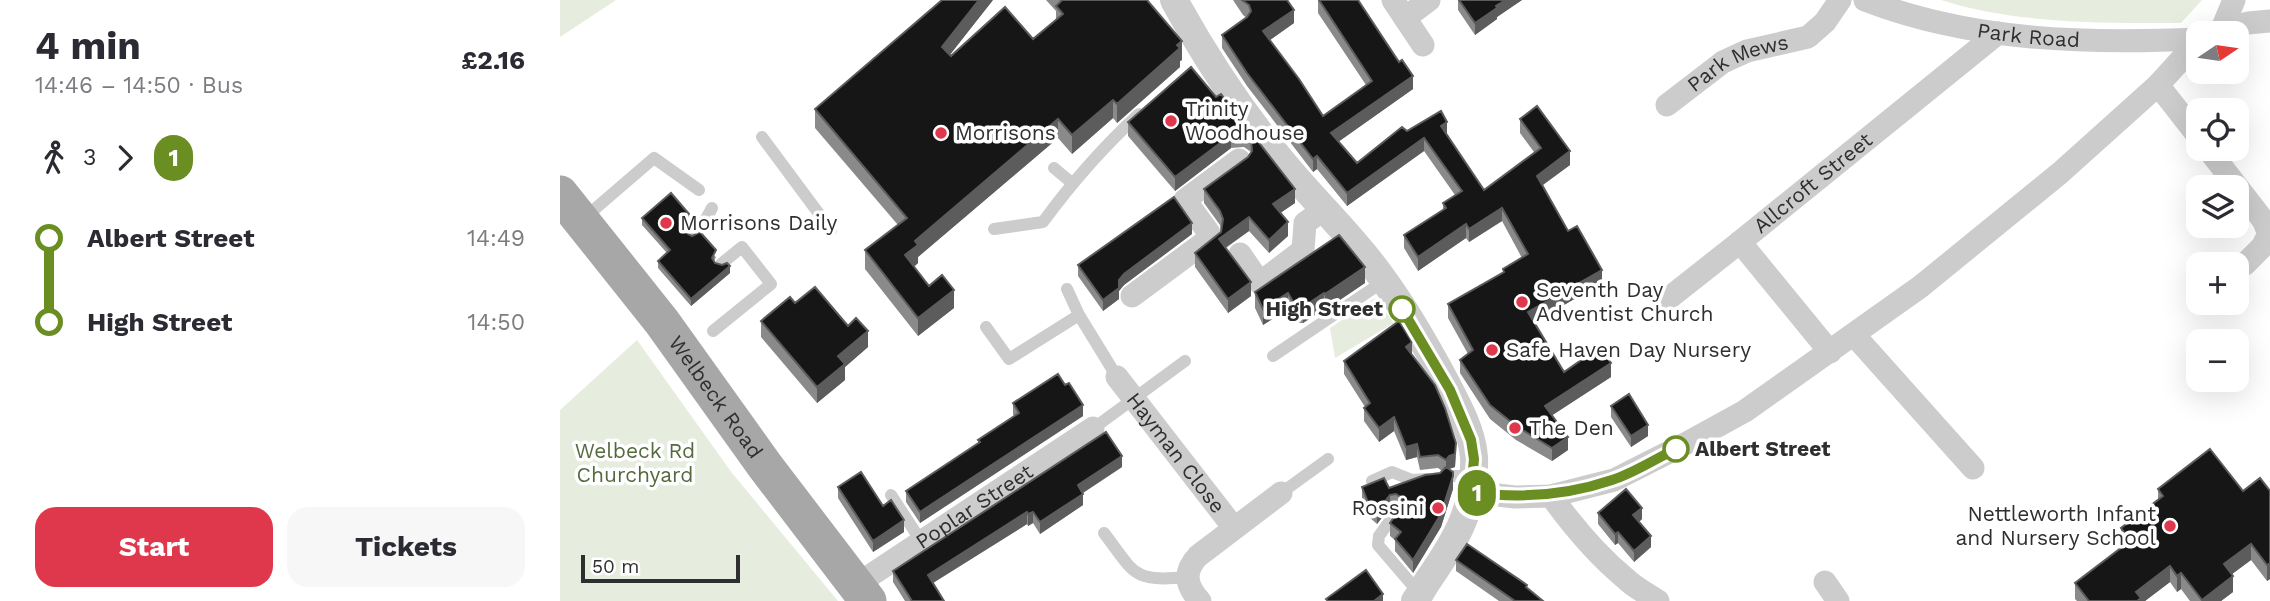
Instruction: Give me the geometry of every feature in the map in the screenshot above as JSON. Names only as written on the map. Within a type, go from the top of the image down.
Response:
[{"type":"main road","name":"Welbeck Road","points":[[571,207],[662,322],[758,456],[862,593]]},
{"type":"street","points":[[1174,0],[1253,149],[1323,210],[1357,246],[1384,281],[1438,368],[1459,410],[1471,440],[1474,459],[1466,481],[1465,518],[1454,543],[1418,597]]},
{"type":"street","points":[[1423,45],[1399,9],[1429,0]]},
{"type":"street","name":"Park Mews","points":[[1667,105],[1723,62],[1747,51],[1808,37],[1825,22],[1840,0]]},
{"type":"street","name":"Park Road","points":[[1865,0],[1942,23],[1998,33],[2076,41],[2186,40]]},
{"type":"street","points":[[2222,21],[2234,0]]},
{"type":"street","points":[[2249,25],[2270,21]]},
{"type":"street","name":"Allcroft Street","points":[[1830,352],[1740,242],[1998,33]]},
{"type":"street","points":[[1466,481],[1515,497],[1551,496],[1614,480],[1745,411],[1920,287],[2060,173],[2158,85],[2186,54]]},
{"type":"street","points":[[2158,85],[2186,121]]},
{"type":"street","points":[[1132,296],[1209,239],[1209,233],[1185,200],[1253,149]]},
{"type":"street","points":[[2217,161],[2263,220],[2269,234],[2262,247],[2249,260]]},
{"type":"street","points":[[1240,254],[1260,283],[1303,250],[1305,223],[1323,210]]},
{"type":"street","points":[[1670,298],[1740,242]]},
{"type":"street","points":[[1854,335],[1973,468]]},
{"type":"street","name":"Hayman Close","points":[[1117,377],[1234,528]]},
{"type":"street","name":"Poplar Street","points":[[862,593],[921,541],[1097,425]]},
{"type":"street","points":[[1200,601],[1192,590],[1188,577],[1190,565],[1198,555],[1281,493]]},
{"type":"street","points":[[1551,496],[1604,558],[1627,580],[1658,601]]},
{"type":"street","points":[[1825,582],[1838,601]]},
{"type":"lane","points":[[994,229],[1044,222],[1101,149],[1150,104]]},
{"type":"lane","points":[[762,137],[831,230]]},
{"type":"lane","points":[[571,207],[654,158],[699,190]]},
{"type":"lane","points":[[1054,168],[1072,183]]},
{"type":"lane","points":[[692,234],[701,228],[712,208]]},
{"type":"lane","points":[[713,331],[771,284],[742,247],[721,264]]},
{"type":"lane","points":[[1273,356],[1384,281]]},
{"type":"lane","points":[[1068,289],[1080,315],[1117,377]]},
{"type":"lane","points":[[986,327],[1009,359],[1080,315]]},
{"type":"lane","points":[[1097,425],[1185,360]]},
{"type":"lane","points":[[1281,493],[1328,459]]},
{"type":"lane","points":[[1372,481],[1392,472],[1412,480],[1438,477]]},
{"type":"lane","points":[[891,495],[921,541]]},
{"type":"lane","points":[[1395,515],[1379,536],[1378,545],[1418,597]]},
{"type":"lane","points":[[1104,533],[1136,574],[1147,578],[1188,577]]},
{"type":"green space","points":[[560,0],[616,0],[560,37]]},
{"type":"green space","points":[[1941,0],[2202,0],[2181,23],[2029,18],[1969,8]]},
{"type":"green space","points":[[1375,298],[1394,323],[1335,358],[1330,328]]},
{"type":"green space","name":"Welbeck Rd Churchyard","points":[[637,340],[732,473],[838,601],[560,601],[560,410]]},
{"type":"building","name":"Morrisons","points":[[942,0],[979,0],[942,47],[951,56],[1005,7],[1033,39],[1063,14],[1056,6],[1062,0],[1147,0],[1182,41],[1177,45],[1180,48],[1117,104],[1113,100],[1072,135],[1058,119],[915,241],[918,245],[905,255],[929,286],[942,275],[954,290],[918,318],[865,250],[907,218],[815,109]]},
{"type":"building","points":[[1242,0],[1287,0],[1294,10],[1263,31],[1323,116],[1372,81],[1319,0],[1358,0],[1399,62],[1402,60],[1413,76],[1331,133],[1357,163],[1402,127],[1407,131],[1441,111],[1447,122],[1441,126],[1484,190],[1541,148],[1520,119],[1537,106],[1570,151],[1537,176],[1568,231],[1577,226],[1602,270],[1528,312],[1564,372],[1600,347],[1611,363],[1545,406],[1568,437],[1552,448],[1516,426],[1490,405],[1460,360],[1473,350],[1448,304],[1504,272],[1503,269],[1528,254],[1502,208],[1469,229],[1466,224],[1418,257],[1404,235],[1446,208],[1443,203],[1462,191],[1424,138],[1347,193],[1317,156],[1313,159],[1247,73],[1222,35],[1251,11],[1249,5]]},
{"type":"building","points":[[1459,0],[1506,0],[1475,23]]},
{"type":"building","points":[[1191,67],[1216,97],[1221,94],[1295,189],[1273,204],[1288,222],[1269,240],[1249,217],[1219,239],[1251,282],[1228,299],[1195,253],[1221,232],[1223,219],[1204,189],[1248,157],[1252,151],[1251,139],[1244,133],[1231,135],[1175,177],[1128,122]]},
{"type":"building","points":[[671,193],[689,214],[684,224],[685,232],[692,236],[700,232],[716,250],[712,258],[715,263],[727,263],[730,266],[691,299],[658,261],[670,250],[642,218]]},
{"type":"building","points":[[1174,197],[1192,223],[1124,274],[1119,280],[1119,288],[1103,300],[1078,265]]},
{"type":"building","points":[[1339,235],[1365,267],[1303,307],[1296,307],[1288,293],[1263,309],[1255,292]]},
{"type":"building","points":[[815,287],[848,326],[856,318],[868,331],[838,356],[845,364],[817,387],[761,321],[790,297],[795,303]]},
{"type":"building","points":[[1399,321],[1412,342],[1406,347],[1435,385],[1445,408],[1456,443],[1455,454],[1446,460],[1438,455],[1420,457],[1417,444],[1406,447],[1394,417],[1379,428],[1364,408],[1370,403],[1344,361]]},
{"type":"building","points":[[1058,374],[1065,385],[1069,383],[1083,405],[920,512],[906,491],[1019,413],[1013,403]]},
{"type":"building","points":[[1629,394],[1648,425],[1631,436],[1611,406]]},
{"type":"building","points":[[1106,432],[1122,456],[1078,485],[1083,494],[1040,522],[1033,512],[1027,512],[928,575],[944,601],[912,601],[893,571]]},
{"type":"building","points":[[2210,449],[2243,491],[2260,478],[2270,491],[2270,563],[2267,565],[2251,544],[2224,564],[2233,576],[2202,600],[2181,573],[2177,576],[2170,566],[2136,592],[2141,598],[2137,601],[2089,601],[2075,583],[2126,544],[2122,538],[2126,535],[2121,528],[2163,496],[2158,489]]},
{"type":"building","points":[[1446,467],[1453,472],[1453,476],[1441,514],[1413,560],[1395,539],[1401,532],[1390,523],[1401,507],[1402,498],[1396,494],[1390,495],[1377,512],[1369,505],[1362,487],[1384,478],[1389,488],[1425,475],[1440,473]]},
{"type":"building","points":[[861,472],[883,506],[891,500],[904,520],[873,541],[838,487]]},
{"type":"building","points":[[1626,489],[1642,508],[1633,515],[1651,536],[1634,551],[1618,532],[1615,534],[1598,513]]},
{"type":"building","points":[[1467,544],[1527,585],[1526,587],[1543,601],[1515,601],[1456,560]]},
{"type":"building","points":[[1366,570],[1383,594],[1374,601],[1326,599]]},
{"type":"bus line","name":"1","points":[[1402,309],[1450,390],[1471,440],[1474,459],[1471,492],[1515,497],[1551,496],[1614,480],[1676,449]]},
{"type":"place","name":"Trinity Woodhouse","points":[[1171,121]]},
{"type":"place","name":"Morrisons","points":[[941,133]]},
{"type":"place","name":"Morrisons Daily","points":[[666,223]]},
{"type":"place","name":"Seventh Day Adventist Church","points":[[1522,302]]},
{"type":"place","name":"High Street","points":[[1402,309]]},
{"type":"place","name":"Safe Haven Day Nursery","points":[[1492,350]]},
{"type":"place","name":"The Den","points":[[1515,428]]},
{"type":"place","name":"Albert Street","points":[[1676,449]]},
{"type":"place","name":"Rossini","points":[[1438,508]]},
{"type":"place","name":"Nettleworth Infant and Nursery School","points":[[2170,526]]}]
